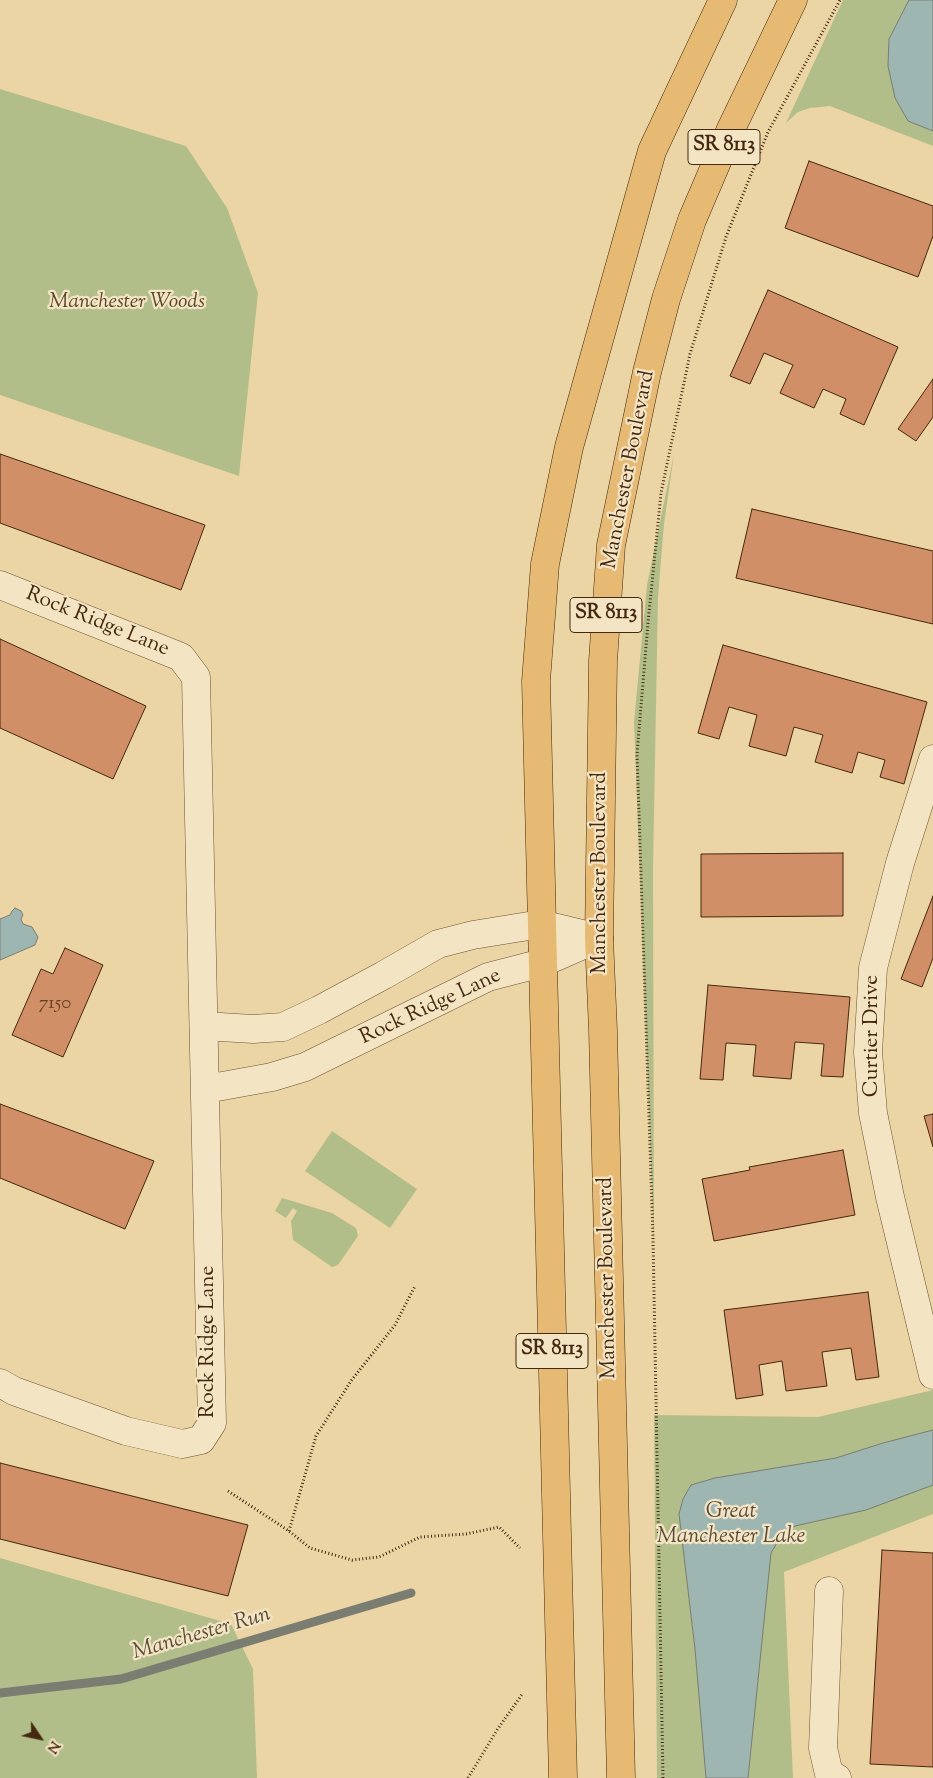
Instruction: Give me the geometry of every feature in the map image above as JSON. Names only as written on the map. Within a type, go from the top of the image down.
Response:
[{"type":"main road","name":"SR 8113","points":[[563,1778],[536,682],[545,564],[569,447],[652,151],[723,0]]},
{"type":"main road","name":"Manchester Boulevard","points":[[621,1778],[603,1030],[599,938],[603,661],[611,545],[650,363],[666,299],[692,220],[731,129],[793,0]]},
{"type":"street","name":"Rock Ridge Lane","points":[[0,585],[181,656],[196,677],[212,1423],[201,1440],[182,1444],[126,1431],[14,1391],[0,1383]]},
{"type":"street","name":"Curtier Drive","points":[[933,759],[900,863],[873,968],[868,1052],[875,1122],[890,1197],[933,1375]]},
{"type":"street","points":[[204,1026],[253,1029],[283,1027],[360,988],[438,944],[473,935],[541,924],[599,938]]},
{"type":"street","name":"Rock Ridge Lane","points":[[206,1089],[272,1077],[305,1067],[488,976],[542,963],[599,938]]},
{"type":"street","points":[[829,1591],[823,1748],[829,1774],[836,1778]]},
{"type":"path","points":[[663,1778],[654,1238],[637,754],[648,623],[661,493],[690,354],[720,255],[768,132],[840,0]]},
{"type":"path","points":[[289,1531],[316,1436],[351,1381],[394,1325],[415,1286]]},
{"type":"path","points":[[228,1491],[289,1531],[310,1548],[352,1560],[380,1557],[420,1537],[466,1534],[499,1527],[520,1548]]},
{"type":"path","points":[[468,1778],[497,1730],[523,1693]]},
{"type":"green space","points":[[843,0],[933,0],[933,146],[830,106],[810,108],[798,112],[786,123]]},
{"type":"green space","name":"Manchester Woods","points":[[0,89],[186,146],[227,208],[258,293],[239,476],[0,395]]},
{"type":"green space","points":[[674,454],[664,524],[658,597],[653,869],[654,1244],[634,722],[647,585]]},
{"type":"green space","points":[[332,1131],[417,1189],[390,1228],[305,1171]]},
{"type":"green space","points":[[282,1198],[332,1213],[356,1228],[358,1236],[338,1265],[332,1267],[293,1240],[291,1221],[297,1211],[293,1208],[286,1218],[275,1211]]},
{"type":"green space","points":[[933,1390],[933,1514],[784,1572],[793,1778],[657,1778],[654,1415],[818,1417]]},
{"type":"green space","points":[[0,1558],[231,1624],[253,1669],[257,1778],[0,1778]]},
{"type":"water","points":[[909,0],[933,0],[933,131],[908,121],[895,98],[888,66],[889,39]]},
{"type":"water","points":[[15,908],[21,911],[23,915],[21,919],[23,924],[32,927],[38,937],[35,945],[0,960],[0,919],[10,915]]},
{"type":"water","name":"Great Manchester Lake","points":[[933,1430],[933,1485],[866,1510],[795,1526],[783,1533],[771,1553],[748,1778],[706,1778],[695,1649],[679,1514],[683,1499],[691,1485],[715,1478],[836,1458]]},
{"type":"building","points":[[809,161],[933,206],[933,236],[918,277],[785,228]]},
{"type":"building","points":[[768,290],[898,347],[864,425],[840,414],[846,399],[823,389],[814,408],[780,393],[793,365],[764,353],[750,384],[730,376]]},
{"type":"building","points":[[933,379],[933,417],[916,441],[898,429]]},
{"type":"building","points":[[0,454],[205,525],[181,590],[0,523]]},
{"type":"building","points":[[752,509],[933,551],[933,624],[736,578]]},
{"type":"building","points":[[0,639],[146,706],[113,779],[0,728]]},
{"type":"building","points":[[723,645],[927,702],[904,784],[880,777],[885,760],[858,752],[852,773],[815,762],[823,735],[794,727],[786,756],[749,746],[757,715],[729,707],[719,739],[698,733]]},
{"type":"building","points":[[843,853],[843,916],[701,917],[701,854]]},
{"type":"building","points":[[933,896],[933,958],[922,987],[901,979]]},
{"type":"building","points":[[65,948],[103,965],[63,1057],[12,1035],[41,969],[53,974]]},
{"type":"building","points":[[708,985],[850,997],[843,1077],[821,1076],[824,1044],[795,1042],[791,1079],[753,1076],[756,1045],[726,1043],[723,1080],[700,1079]]},
{"type":"building","points":[[0,1104],[154,1161],[125,1229],[0,1178]]},
{"type":"building","points":[[933,1114],[933,1147],[924,1116]]},
{"type":"building","points":[[843,1150],[855,1215],[714,1241],[702,1179],[750,1170],[749,1167]]},
{"type":"building","points":[[868,1292],[879,1377],[856,1380],[851,1348],[822,1352],[827,1386],[786,1391],[782,1361],[759,1365],[763,1395],[736,1399],[724,1310]]},
{"type":"building","points":[[0,1463],[248,1525],[228,1596],[0,1539]]},
{"type":"building","points":[[882,1550],[933,1553],[933,1767],[870,1764]]},
{"type":"waterway","name":"Manchester Run","points":[[0,1693],[121,1679],[411,1593]]}]
